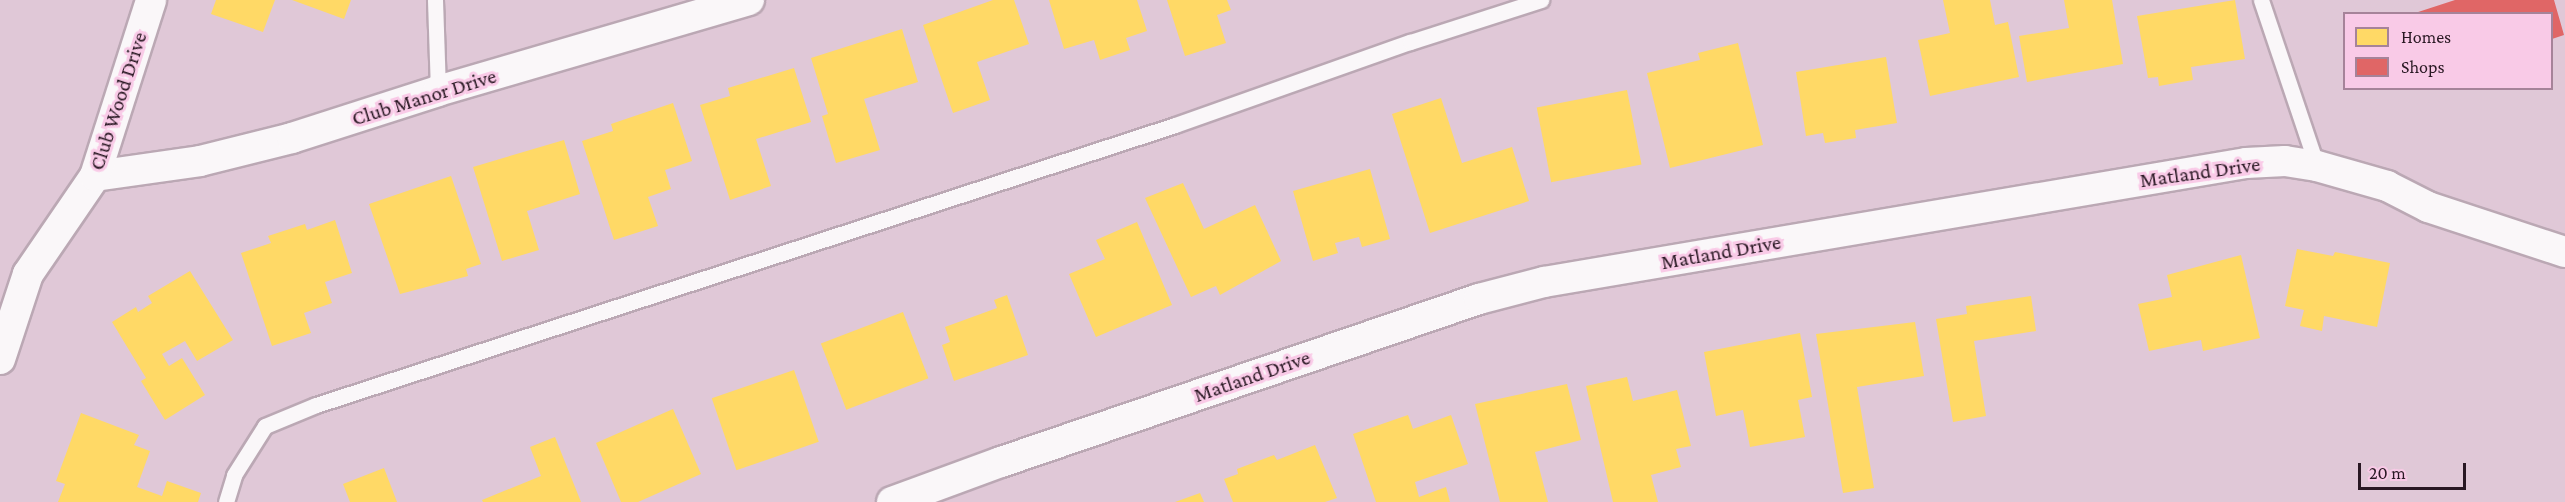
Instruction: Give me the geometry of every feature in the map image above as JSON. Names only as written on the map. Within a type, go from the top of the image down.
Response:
[{"type":"street","name":"Club Wood Drive","points":[[0,359],[28,274],[95,176],[151,0]]},
{"type":"street","name":"Club Manor Drive","points":[[95,176],[200,161],[292,138],[438,91],[749,0]]},
{"type":"street","name":"Matland Drive","points":[[892,502],[1001,462],[1479,299],[1544,282],[2246,163],[2285,161],[2318,166],[2387,186],[2428,207],[2565,252]]},
{"type":"lane","points":[[435,0],[438,91]]},
{"type":"lane","points":[[226,502],[234,475],[265,426],[316,405],[1175,125],[1410,42],[1541,0]]},
{"type":"lane","points":[[2261,0],[2318,166]]},
{"type":"building: Homes","points":[[216,0],[275,0],[263,32],[211,14]]},
{"type":"building: Homes","points":[[292,0],[351,0],[344,19]]},
{"type":"building: Homes","points":[[993,0],[1014,0],[1029,44],[977,62],[990,100],[953,113],[923,25]]},
{"type":"building: Homes","points":[[1049,0],[1137,0],[1147,31],[1126,38],[1130,50],[1100,60],[1094,40],[1064,49]]},
{"type":"building: Homes","points":[[1167,0],[1227,0],[1231,10],[1217,15],[1226,43],[1185,56]]},
{"type":"building: Homes","points":[[1943,0],[1990,0],[1995,25],[2008,22],[2019,77],[1930,96],[1918,40],[1950,33]]},
{"type":"building: Homes","points":[[2064,0],[2112,0],[2123,64],[2027,82],[2019,36],[2069,28]]},
{"type":"building: Homes","points":[[2235,0],[2245,59],[2191,67],[2193,80],[2159,86],[2158,77],[2148,78],[2137,16]]},
{"type":"building: Homes","points":[[902,29],[918,82],[864,99],[880,150],[836,163],[822,116],[828,114],[811,58]]},
{"type":"building: Homes","points":[[1738,43],[1763,145],[1670,168],[1647,73],[1700,60],[1698,53]]},
{"type":"building: Homes","points":[[1886,57],[1897,123],[1855,130],[1856,138],[1825,143],[1823,133],[1806,136],[1796,72]]},
{"type":"building: Homes","points":[[794,68],[811,122],[756,139],[771,186],[730,200],[700,105],[730,96],[728,88]]},
{"type":"building: Homes","points":[[1627,90],[1642,165],[1551,182],[1537,108]]},
{"type":"building: Homes","points":[[1441,98],[1462,163],[1512,147],[1529,201],[1430,233],[1392,114]]},
{"type":"building: Homes","points":[[673,103],[692,161],[665,170],[671,189],[648,197],[658,226],[614,240],[582,141],[613,131],[611,124]]},
{"type":"building: Homes","points":[[564,140],[580,194],[527,211],[539,250],[502,261],[473,167]]},
{"type":"building: Homes","points":[[1370,169],[1390,239],[1362,247],[1359,237],[1335,243],[1338,253],[1313,261],[1293,191]]},
{"type":"building: Homes","points":[[451,176],[481,264],[466,269],[468,276],[400,294],[369,204]]},
{"type":"building: Homes","points":[[1183,183],[1204,229],[1255,205],[1281,261],[1220,295],[1216,286],[1191,297],[1145,198]]},
{"type":"building: Homes","points":[[335,220],[352,273],[325,282],[332,303],[304,313],[311,333],[272,346],[241,253],[271,243],[268,236],[305,224],[307,230]]},
{"type":"building: Homes","points":[[1137,222],[1172,305],[1096,337],[1069,274],[1105,259],[1096,240]]},
{"type":"building: Homes","points":[[2297,249],[2333,256],[2335,252],[2390,263],[2377,327],[2324,316],[2322,331],[2300,326],[2304,310],[2285,306]]},
{"type":"building: Homes","points":[[2241,255],[2260,338],[2203,351],[2201,340],[2149,351],[2138,304],[2172,297],[2167,275]]},
{"type":"building: Homes","points":[[190,271],[233,340],[197,361],[185,341],[162,354],[169,366],[182,358],[205,395],[165,420],[141,381],[146,378],[112,322],[136,307],[138,312],[152,303],[148,296]]},
{"type":"building: Homes","points":[[1007,295],[1028,355],[954,381],[942,345],[950,342],[945,327],[997,308],[994,300]]},
{"type":"building: Homes","points":[[2031,296],[2036,331],[1974,341],[1986,416],[1953,422],[1936,319],[1967,314],[1966,306]]},
{"type":"building: Homes","points":[[903,312],[928,378],[846,410],[821,344]]},
{"type":"building: Homes","points":[[1915,322],[1924,376],[1857,387],[1874,488],[1843,493],[1816,334]]},
{"type":"building: Homes","points":[[1800,333],[1812,397],[1798,400],[1805,437],[1750,447],[1743,410],[1716,416],[1704,352]]},
{"type":"building: Homes","points":[[794,370],[819,442],[736,470],[712,398]]},
{"type":"building: Homes","points":[[1627,377],[1633,401],[1677,390],[1691,446],[1676,449],[1681,467],[1651,475],[1658,502],[1613,502],[1586,386]]},
{"type":"building: Homes","points":[[1567,384],[1581,440],[1535,452],[1548,502],[1500,502],[1475,404]]},
{"type":"building: Homes","points":[[673,409],[701,474],[638,502],[621,502],[596,443]]},
{"type":"building: Homes","points":[[81,413],[139,435],[134,445],[150,451],[137,487],[162,496],[167,481],[201,493],[198,502],[58,502],[65,484],[56,481]]},
{"type":"building: Homes","points":[[1408,415],[1413,429],[1451,415],[1468,464],[1415,482],[1419,497],[1446,487],[1450,502],[1376,502],[1353,434]]},
{"type":"building: Homes","points":[[555,437],[581,502],[483,502],[482,500],[541,476],[530,447]]},
{"type":"building: Homes","points":[[1315,445],[1337,498],[1325,502],[1233,502],[1224,479],[1238,474],[1237,469],[1274,455],[1277,460]]},
{"type":"building: Homes","points":[[384,468],[397,502],[350,502],[343,484]]},
{"type":"building: Homes","points":[[1200,493],[1204,502],[1175,502]]},
{"type":"building: Shops","points":[[2455,0],[2554,0],[2564,35],[2553,39],[2553,12],[2418,12]]}]
